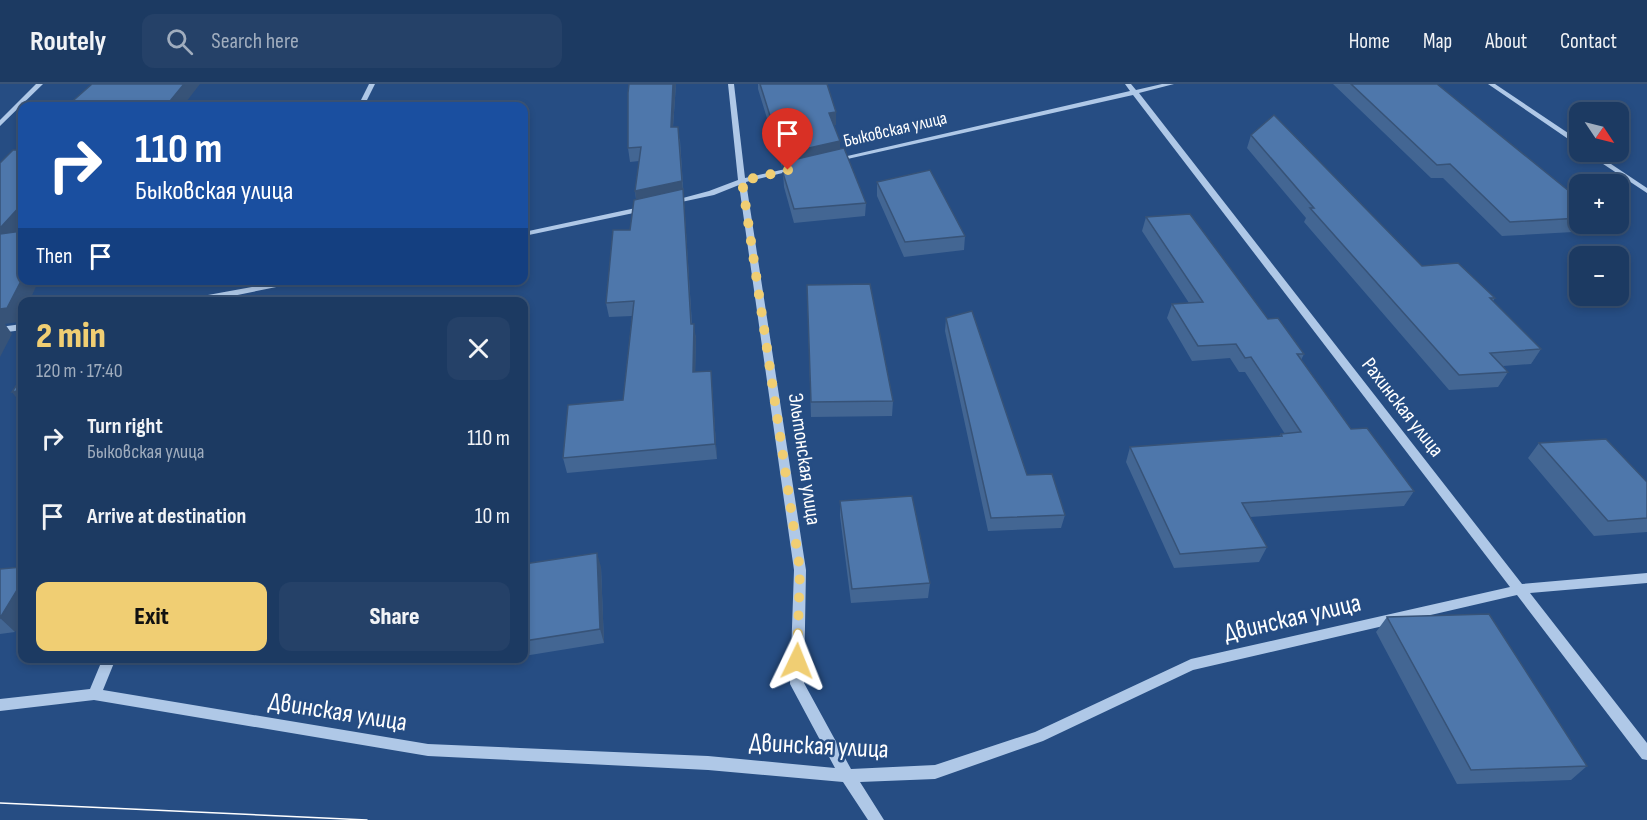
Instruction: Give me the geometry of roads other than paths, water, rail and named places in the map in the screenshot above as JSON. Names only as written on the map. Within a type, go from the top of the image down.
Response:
[{"type":"street","points":[[22,102],[40,84]]},
{"type":"street","points":[[363,102],[372,84]]},
{"type":"street","name":"Эльтонская улица","points":[[731,84],[742,181],[800,570],[797,684],[847,776],[878,820]]},
{"type":"street","name":"Быковская улица","points":[[823,162],[1131,87],[1171,84]]},
{"type":"street","points":[[1491,84],[1569,137]]},
{"type":"street","name":"Рахинская улица","points":[[1131,87],[1647,754]]},
{"type":"street","points":[[0,124],[18,106]]},
{"type":"street","points":[[1604,162],[1647,191]]},
{"type":"street","points":[[667,203],[711,193],[742,181],[811,165]]},
{"type":"street","points":[[528,233],[656,205]]},
{"type":"street","points":[[216,297],[270,288]]},
{"type":"street","points":[[0,330],[18,328]]},
{"type":"street","name":"Двинская улица","points":[[0,705],[94,694],[428,750],[708,763],[847,776],[935,772],[1038,737],[1191,665],[1521,589],[1647,578]]},
{"type":"street","points":[[94,694],[108,663]]},
{"type":"tram line","points":[[0,803],[367,820]]}]
